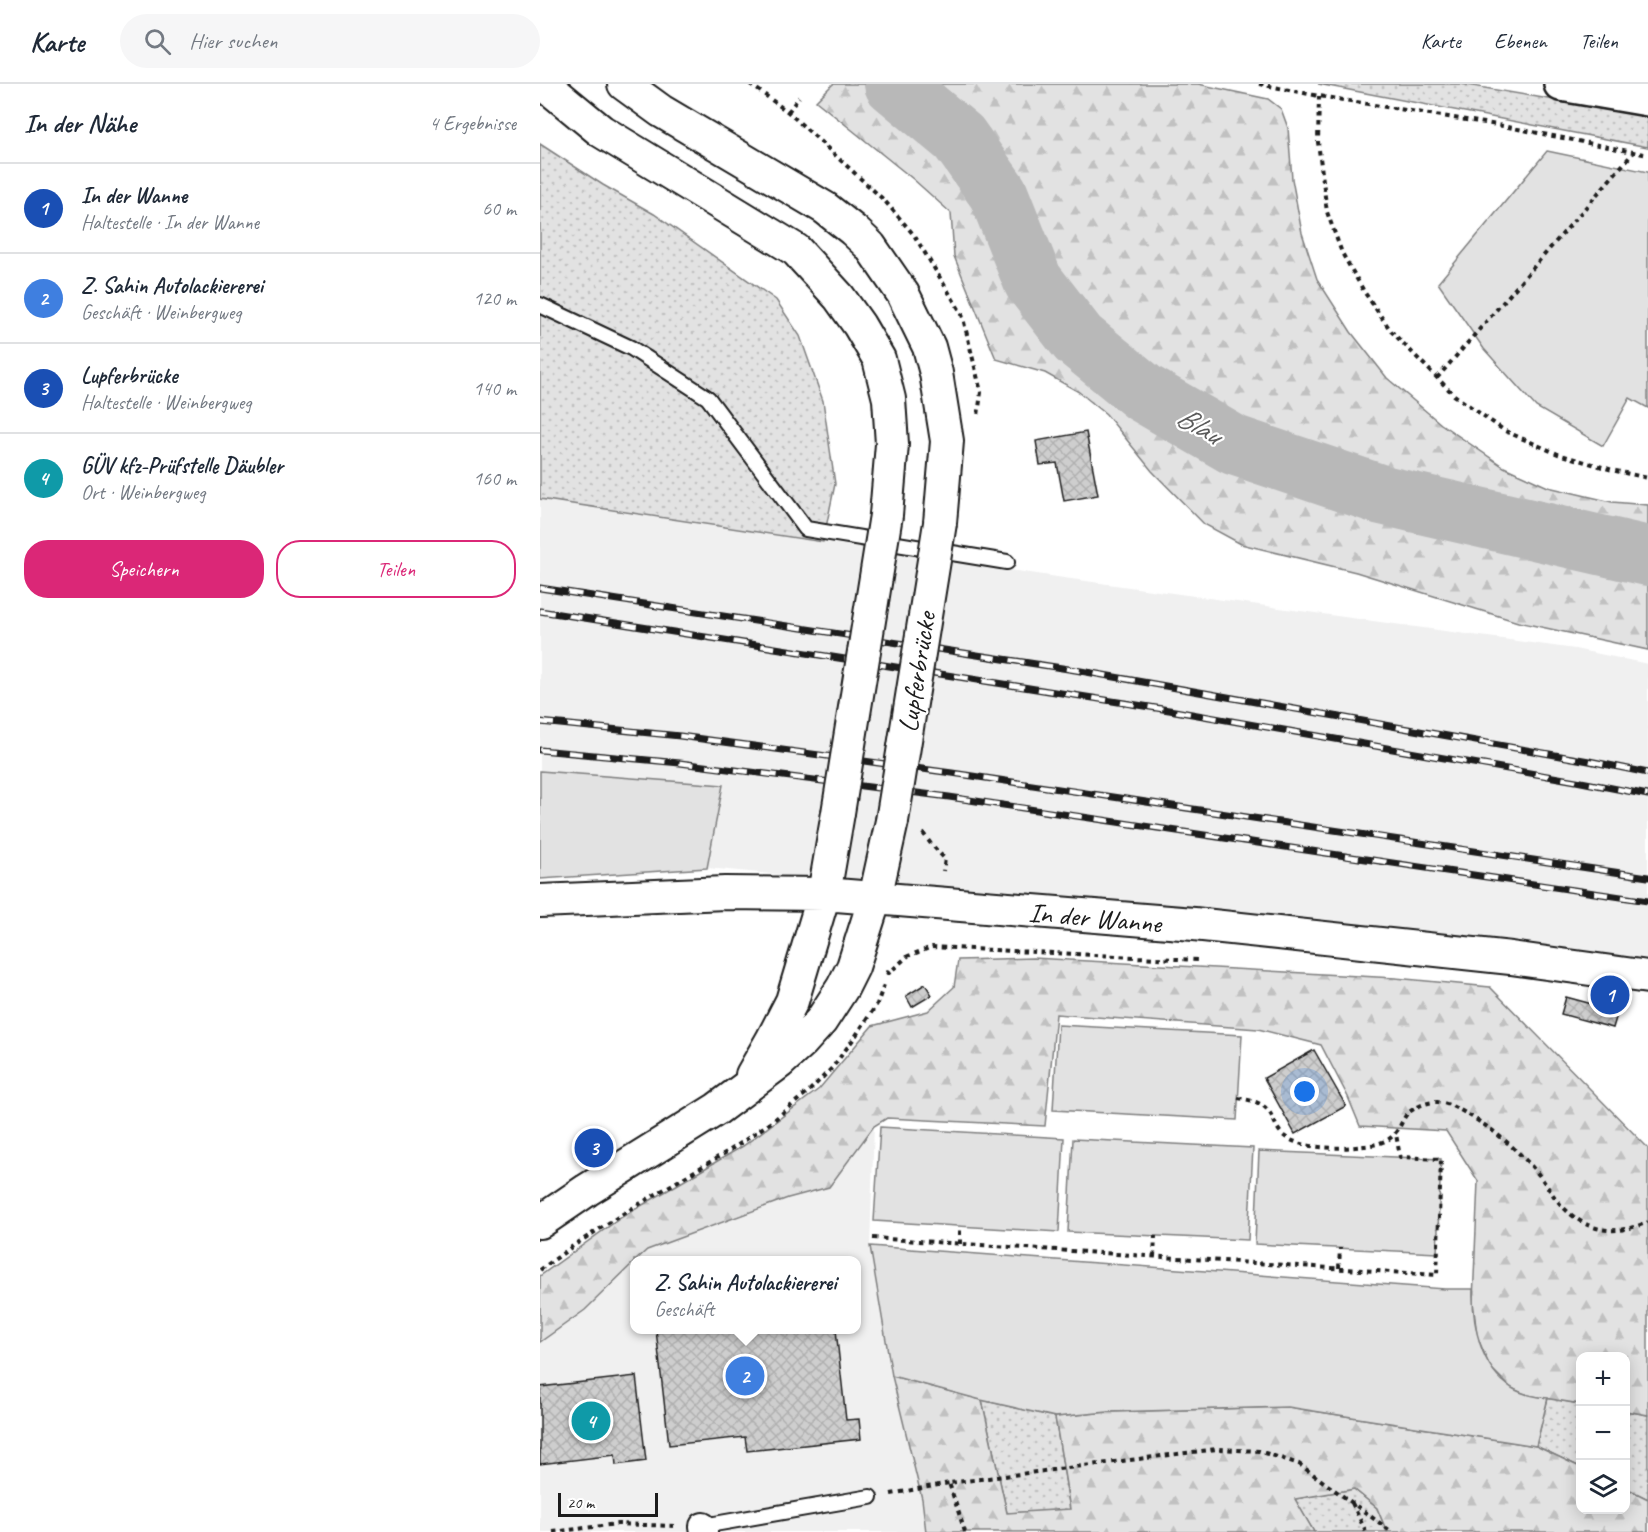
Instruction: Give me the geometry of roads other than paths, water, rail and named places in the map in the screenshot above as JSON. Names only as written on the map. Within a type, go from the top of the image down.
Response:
[{"type":"main road","points":[[1561,84],[1648,99]]},
{"type":"street","name":"Lupferbrücke","points":[[544,84],[601,131],[796,250],[839,297],[860,325],[879,359],[889,399],[892,444],[886,515],[824,894],[792,1001],[744,1089]]},
{"type":"street","name":"Lupferbrücke","points":[[540,1222],[717,1108],[780,1062],[820,1021],[843,987],[853,967],[875,898],[905,823],[940,523],[947,441],[936,373],[929,347],[903,294],[870,246],[825,208],[661,111],[625,84]]},
{"type":"street","name":"In der Wanne","points":[[540,901],[725,892],[824,894],[1194,924],[1533,961],[1648,977]]},
{"type":"lane","points":[[540,305],[631,348],[708,398],[806,529],[1007,562]]},
{"type":"lane","points":[[704,1529],[870,1497]]},
{"type":"waterway","name":"Blau","points":[[894,84],[959,138],[998,193],[1033,281],[1078,339],[1144,393],[1234,445],[1382,495],[1648,556]]},
{"type":"railway","points":[[540,588],[1075,670],[1648,773]]},
{"type":"railway","points":[[540,611],[1169,710],[1648,795]]},
{"type":"railway","points":[[540,722],[680,736],[952,773],[1648,877]]},
{"type":"railway","points":[[540,750],[680,763],[949,797],[1648,901]]},
{"type":"place","name":"In der Wanne","points":[[1610,995]]},
{"type":"place","name":"Lupferbrücke","points":[[594,1148]]},
{"type":"place","name":"Z. Sahin Autolackiererei","points":[[745,1376]]},
{"type":"place","name":"GÜV kfz-Prüfstelle Däubler","points":[[591,1421]]}]
